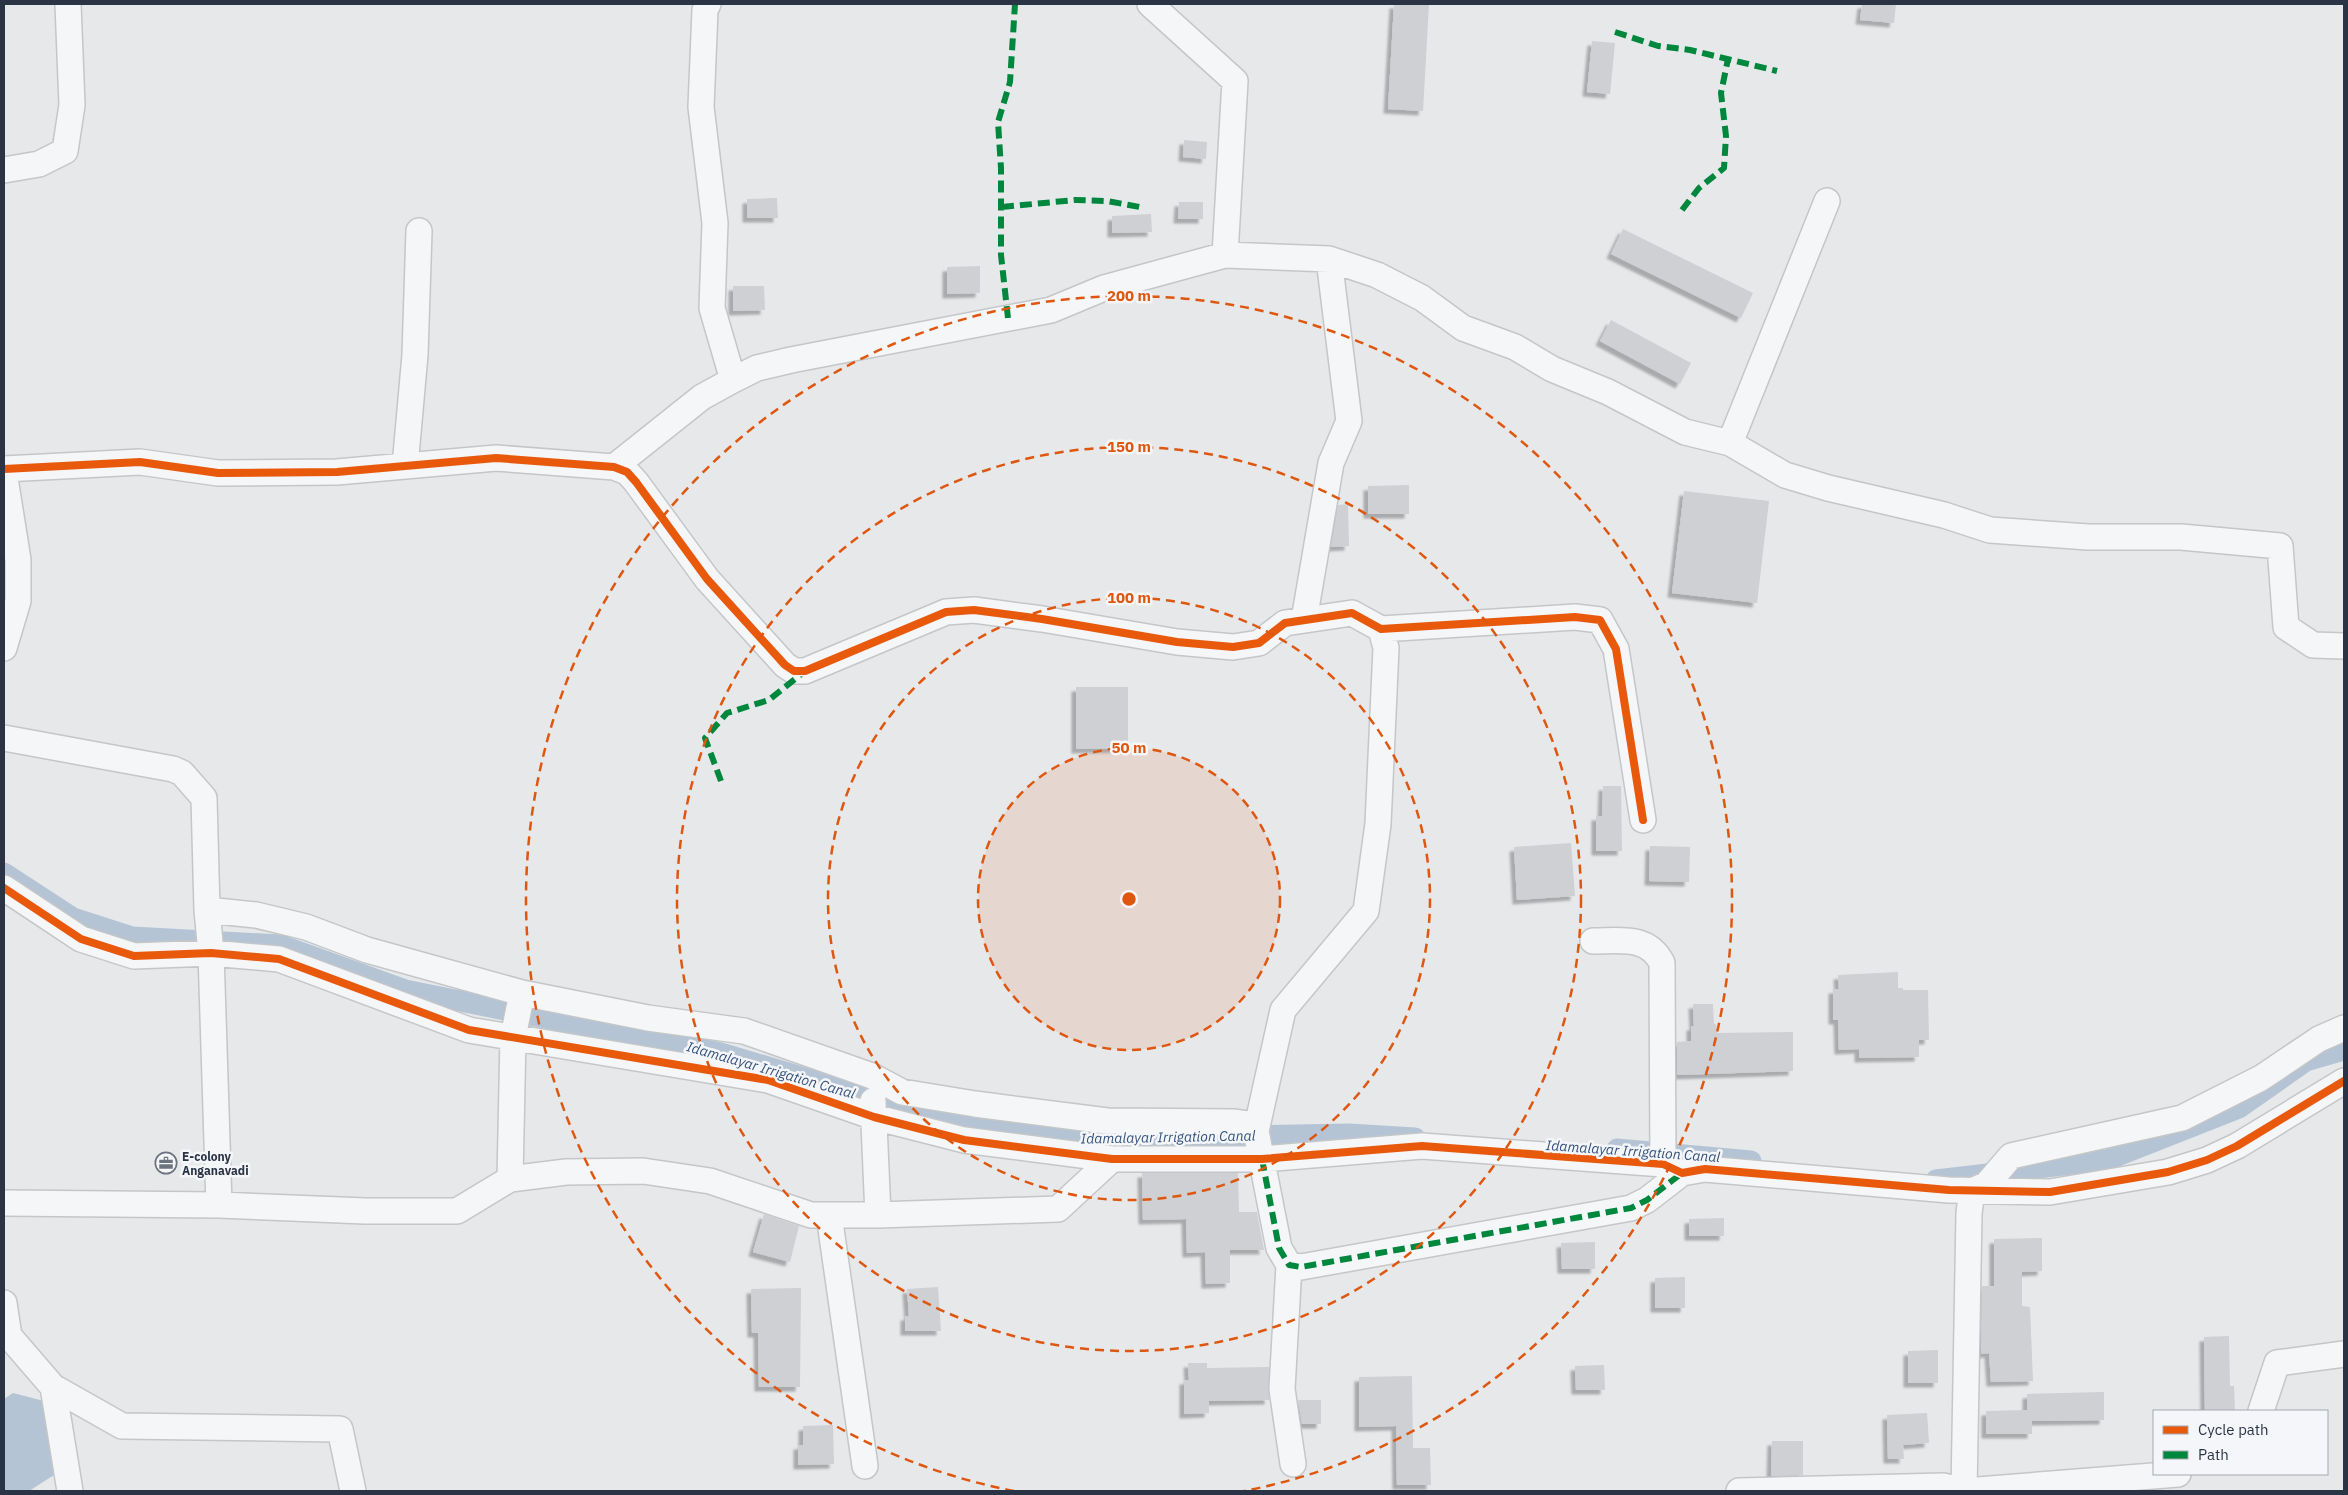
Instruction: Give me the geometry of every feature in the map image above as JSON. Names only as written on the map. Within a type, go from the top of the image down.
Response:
[{"type":"street","points":[[4,170],[39,164],[65,151],[72,104],[68,4]]},
{"type":"street","points":[[708,4],[705,18],[701,108],[715,223],[712,308],[733,380]]},
{"type":"street","points":[[1150,4],[1234,81],[1225,255]]},
{"type":"street","points":[[1730,443],[1826,201]]},
{"type":"street","points":[[405,466],[415,355],[418,231]]},
{"type":"street","points":[[614,467],[702,398],[757,368],[1051,310],[1104,288],[1225,255],[1329,259],[1377,275],[1422,298],[1463,328],[1515,347],[1552,369],[1608,392],[1685,432],[1730,443],[1785,475],[1828,488],[1944,515],[1990,530],[2088,537],[2182,537],[2280,546],[2286,628],[2313,645],[2344,646]]},
{"type":"street","points":[[1304,620],[1331,463],[1348,421],[1329,259]]},
{"type":"street","points":[[4,648],[18,601],[18,560],[4,470],[140,462],[218,473],[337,472],[496,458],[614,467],[627,472],[636,482],[707,579],[785,665],[794,671],[805,670],[946,612],[974,610],[1042,619],[1177,642],[1233,647],[1259,643],[1285,623],[1352,613],[1381,629],[1575,618],[1600,620],[1616,649],[1643,820]]},
{"type":"street","points":[[1293,1464],[1282,1389],[1289,1265],[1279,1248],[1256,1131],[1283,1010],[1366,911],[1378,824],[1386,648],[1381,629]]},
{"type":"street","points":[[4,738],[173,769],[182,773],[204,798],[219,1205]]},
{"type":"street","points":[[4,888],[81,938],[134,956],[211,953],[279,959],[469,1030],[768,1080],[874,1117],[964,1140],[1112,1159],[1262,1159],[1422,1146],[1672,1168],[2050,1192],[2168,1172],[2207,1160],[2237,1146],[2344,1081]]},
{"type":"street","points":[[207,910],[256,915],[306,927],[367,950],[522,993],[648,1018],[744,1031],[872,1076],[902,1092],[975,1104],[1107,1121],[1235,1122],[1249,1124],[1256,1131]]},
{"type":"street","points":[[1289,1265],[1301,1267],[1631,1208],[1647,1200],[1672,1168],[1662,963],[1656,951],[1640,942],[1593,940]]},
{"type":"street","points":[[510,1179],[513,1037],[522,993]]},
{"type":"street","points":[[1964,1491],[1968,1213],[1980,1187],[2011,1156],[2182,1118],[2261,1078],[2319,1039],[2344,1028]]},
{"type":"street","points":[[872,1076],[878,1215]]},
{"type":"street","points":[[4,1203],[219,1205],[365,1211],[457,1211],[510,1179],[566,1172],[643,1170],[710,1181],[810,1215],[878,1215],[1058,1209],[1112,1159]]},
{"type":"street","points":[[829,1215],[865,1466]]},
{"type":"street","points":[[4,1303],[9,1336],[53,1387],[122,1426],[340,1429],[353,1491]]},
{"type":"street","points":[[2261,1410],[2277,1363],[2344,1354]]},
{"type":"street","points":[[53,1387],[70,1491]]},
{"type":"street","points":[[1739,1491],[1944,1486],[1964,1491],[2165,1475]]},
{"type":"water","points":[[13,1393],[44,1401],[54,1475],[29,1491],[4,1491],[4,1399]]},
{"type":"building","points":[[1394,4],[1429,4],[1423,111],[1388,109]]},
{"type":"building","points":[[1862,4],[1896,4],[1894,23],[1860,20]]},
{"type":"building","points":[[1592,41],[1615,43],[1610,94],[1587,92]]},
{"type":"building","points":[[1184,140],[1207,142],[1206,159],[1183,157]]},
{"type":"building","points":[[777,198],[778,218],[747,218],[747,199]]},
{"type":"building","points":[[1179,202],[1203,202],[1203,219],[1178,219]]},
{"type":"building","points":[[1151,214],[1152,232],[1112,233],[1112,216]]},
{"type":"building","points":[[1623,229],[1753,293],[1741,318],[1611,254]]},
{"type":"building","points":[[980,266],[980,293],[947,294],[947,267]]},
{"type":"building","points":[[733,286],[764,286],[765,310],[733,311]]},
{"type":"building","points":[[1611,320],[1691,363],[1680,384],[1600,341]]},
{"type":"building","points":[[1409,485],[1409,514],[1368,514],[1368,486]]},
{"type":"building","points":[[1684,491],[1769,501],[1757,603],[1672,593]]},
{"type":"building","points":[[1348,504],[1349,546],[1331,547],[1338,505]]},
{"type":"building","points":[[1076,687],[1128,687],[1128,748],[1076,749]]},
{"type":"building","points":[[1603,786],[1621,786],[1622,851],[1596,851],[1596,816],[1602,816]]},
{"type":"building","points":[[1571,843],[1575,896],[1517,900],[1514,847]]},
{"type":"building","points":[[1650,846],[1690,847],[1689,882],[1649,881]]},
{"type":"building","points":[[1898,972],[1898,988],[1903,988],[1903,990],[1928,990],[1929,1040],[1919,1040],[1919,1057],[1859,1058],[1859,1049],[1839,1050],[1838,1020],[1833,1020],[1833,989],[1839,989],[1838,975]]},
{"type":"building","points":[[1693,1004],[1713,1004],[1714,1024],[1716,1024],[1717,1033],[1793,1032],[1793,1071],[1677,1075],[1677,1042],[1691,1041],[1691,1026],[1694,1026]]},
{"type":"building","points":[[1142,1173],[1238,1173],[1239,1212],[1257,1212],[1264,1250],[1230,1250],[1230,1283],[1206,1284],[1205,1252],[1187,1253],[1186,1219],[1143,1220]]},
{"type":"building","points":[[764,1214],[799,1226],[790,1262],[753,1252]]},
{"type":"building","points":[[1724,1218],[1724,1236],[1689,1236],[1689,1219]]},
{"type":"building","points":[[2042,1238],[2042,1271],[2022,1272],[2022,1306],[2030,1307],[2033,1381],[1991,1382],[1989,1353],[1981,1354],[1982,1286],[1994,1286],[1994,1239]]},
{"type":"building","points":[[1595,1242],[1595,1269],[1562,1269],[1561,1243]]},
{"type":"building","points":[[1685,1277],[1685,1308],[1655,1308],[1655,1278]]},
{"type":"building","points":[[938,1287],[941,1331],[905,1331],[905,1316],[909,1316],[907,1289]]},
{"type":"building","points":[[801,1288],[800,1387],[759,1387],[758,1333],[752,1333],[751,1289]]},
{"type":"building","points":[[2229,1336],[2230,1386],[2234,1386],[2235,1410],[2205,1410],[2204,1337]]},
{"type":"building","points":[[1938,1350],[1938,1383],[1908,1383],[1908,1351]]},
{"type":"building","points":[[1188,1363],[1207,1363],[1207,1368],[1269,1367],[1269,1400],[1209,1401],[1209,1413],[1184,1414],[1184,1380],[1189,1380]]},
{"type":"building","points":[[1604,1365],[1605,1390],[1576,1390],[1575,1366]]},
{"type":"building","points":[[1412,1376],[1413,1448],[1430,1448],[1431,1485],[1397,1485],[1396,1426],[1359,1427],[1359,1377]]},
{"type":"building","points":[[2104,1392],[2104,1420],[2032,1421],[2032,1434],[1986,1434],[1986,1411],[2027,1410],[2027,1394]]},
{"type":"building","points":[[1298,1400],[1321,1400],[1321,1424],[1302,1424]]},
{"type":"building","points":[[1927,1413],[1929,1443],[1903,1445],[1904,1459],[1888,1459],[1887,1415]]},
{"type":"building","points":[[833,1425],[834,1464],[798,1465],[798,1445],[803,1445],[803,1426]]},
{"type":"building","points":[[1772,1441],[1803,1441],[1803,1475],[1771,1476]]},
{"type":"waterway","name":"Idamalayar Irrigation Canal","points":[[4,873],[73,918],[132,937],[280,945],[405,990],[721,1053],[901,1107],[1079,1139],[1349,1134],[1415,1138]]},
{"type":"waterway","name":"Idamalayar Irrigation Canal","points":[[1936,1180],[2107,1160],[2239,1108],[2306,1061],[2344,1050]]},
{"type":"waterway","name":"Idamalayar Irrigation Canal","points":[[1617,1149],[1751,1161]]},
{"type":"marked path","points":[[1008,318],[1001,255],[1001,168],[998,122],[1010,82],[1015,4]]},
{"type":"marked path","points":[[1615,32],[1658,46],[1690,50],[1777,71]]},
{"type":"marked path","points":[[1682,210],[1699,188],[1724,168],[1726,136],[1721,93],[1728,59]]},
{"type":"marked path","points":[[1002,207],[1075,200],[1107,201],[1140,207]]},
{"type":"marked path","points":[[721,781],[705,738],[727,713],[769,700],[805,671]]},
{"type":"marked path","points":[[1262,1159],[1279,1248],[1289,1265],[1301,1267],[1631,1208],[1647,1200],[1682,1173]]},
{"type":"cycle path","points":[[4,469],[140,462],[218,473],[337,472],[496,458],[614,467],[627,472],[636,482],[707,579],[785,665],[794,671],[805,671],[946,612],[974,610],[1042,619],[1177,642],[1233,647],[1259,643],[1285,623],[1352,613],[1381,629],[1575,617],[1600,620],[1616,649],[1643,820]]},
{"type":"cycle path","points":[[4,888],[81,939],[134,956],[211,953],[279,959],[469,1030],[768,1080],[874,1117],[964,1140],[1112,1159],[1262,1159],[1422,1146],[1663,1164],[1682,1173],[1705,1169],[1949,1190],[2050,1192],[2168,1172],[2207,1160],[2237,1146],[2344,1081]]},
{"type":"place","name":"E-colony Anganavadi","points":[[166,1163]]}]
